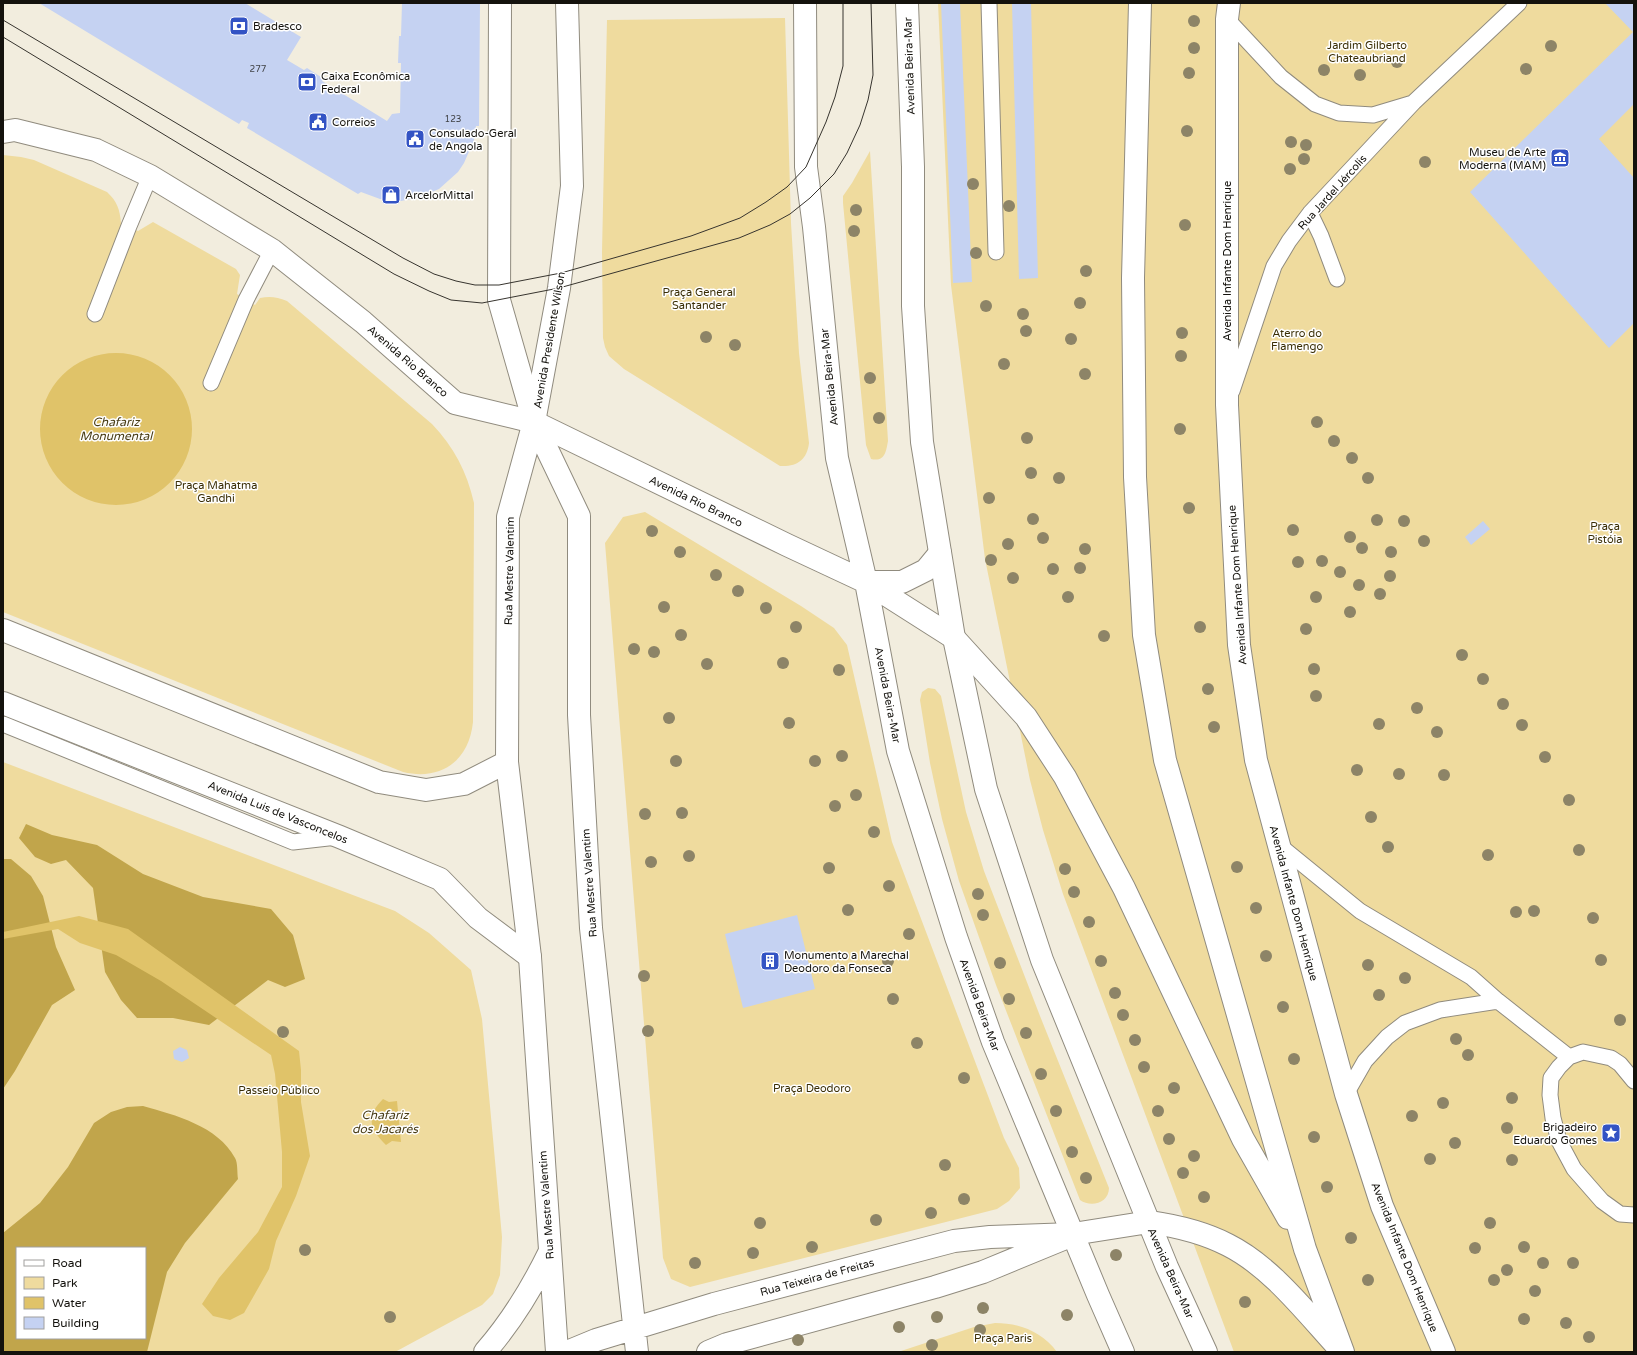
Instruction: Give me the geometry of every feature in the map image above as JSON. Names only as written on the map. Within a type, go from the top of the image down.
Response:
[{"type":"main road","name":"Avenida Presidente Wilson","points":[[500,3],[499,300],[534,422]]},
{"type":"main road","name":"Avenida Presidente Wilson","points":[[534,422],[559,288],[572,186],[566,3]]},
{"type":"main road","name":"Avenida Beira-Mar","points":[[805,3],[806,167],[814,227],[837,458],[866,582],[898,751],[956,937],[993,1042],[1123,1352]]},
{"type":"main road","name":"Avenida Beira-Mar","points":[[907,3],[913,167],[913,306],[922,442],[954,638],[986,789],[1042,960],[1167,1267],[1206,1352]]},
{"type":"main road","points":[[1140,3],[1133,278],[1135,477],[1144,635],[1165,760],[1305,1249],[1342,1352]]},
{"type":"main road","name":"Avenida Infante Dom Henrique","points":[[1228,11],[1227,405],[1238,644],[1256,760],[1346,1094],[1382,1206],[1444,1352]]},
{"type":"main road","name":"Avenida Rio Branco","points":[[3,132],[15,130],[96,150],[150,176],[272,250],[363,322],[455,402],[534,422],[866,582],[954,638],[1026,717],[1065,777],[1124,888],[1243,1139],[1305,1249]]},
{"type":"main road","name":"Rua Mestre Valentim","points":[[534,422],[508,517],[507,762],[530,957],[549,1254],[557,1352]]},
{"type":"main road","name":"Rua Mestre Valentim","points":[[534,422],[579,516],[578,715],[591,928],[637,1352]]},
{"type":"main road","points":[[866,582],[902,582],[926,570],[940,553]]},
{"type":"main road","points":[[3,630],[379,782],[426,790],[464,784],[507,762]]},
{"type":"main road","name":"Avenida Luis de Vasconcelos","points":[[3,703],[440,878],[478,918],[530,957]]},
{"type":"main road","name":"Rua Teixeira de Freitas","points":[[566,1352],[596,1340],[714,1304],[954,1241],[990,1237],[1073,1234],[1149,1222],[1173,1225],[1194,1231],[1229,1245],[1250,1258],[1280,1284],[1342,1352]]},
{"type":"main road","name":"Rua Teixeira de Freitas","points":[[708,1352],[727,1344],[983,1272],[1073,1234]]},
{"type":"main road","points":[[485,1352],[499,1336],[526,1296],[549,1254]]},
{"type":"lane","points":[[990,3],[996,252]]},
{"type":"lane","name":"Rua Jardel Jércolis","points":[[1227,405],[1274,266],[1289,241],[1310,213],[1414,102],[1519,3]]},
{"type":"lane","name":"Rua Jardel Jércolis","points":[[1228,11],[1281,77],[1315,104],[1339,113],[1373,115],[1414,102]]},
{"type":"lane","points":[[95,314],[150,176]]},
{"type":"lane","points":[[1310,213],[1321,236],[1337,280]]},
{"type":"lane","points":[[211,383],[246,300],[272,250]]},
{"type":"lane","points":[[3,724],[293,842],[340,837]]},
{"type":"lane","points":[[1279,845],[1360,911],[1471,977],[1498,1001],[1569,1057]]},
{"type":"lane","points":[[1346,1094],[1365,1060],[1387,1037],[1405,1023],[1440,1010],[1498,1001]]},
{"type":"lane","points":[[1634,1081],[1620,1064],[1611,1058],[1583,1052],[1569,1057],[1551,1078],[1550,1095],[1553,1118],[1559,1141],[1574,1169],[1602,1201],[1620,1214],[1634,1214]]},
{"type":"green space","name":"Aterro do Flamengo","points":[[938,3],[1634,3],[1634,1352],[1234,1352],[1063,894],[1043,830],[1030,780],[985,559],[951,285]]},
{"type":"green space","name":"Praça General Santander","points":[[785,18],[791,223],[799,353],[809,443],[806,454],[800,461],[796,464],[780,466],[624,369],[609,356],[603,338],[602,252],[607,20]]},
{"type":"green space","points":[[870,151],[888,441],[884,455],[882,458],[876,460],[871,459],[866,445],[843,203],[843,196]]},
{"type":"green space","name":"Praça Mahatma Gandhi","points":[[3,155],[34,160],[107,192],[117,206],[121,223],[138,231],[153,222],[236,269],[240,275],[237,294],[255,305],[260,298],[264,297],[274,297],[287,301],[432,424],[447,442],[459,460],[468,481],[474,503],[473,722],[466,748],[451,765],[441,770],[429,773],[417,774],[403,772],[3,612]]},
{"type":"green space","name":"Praça Deodoro","points":[[645,512],[801,606],[834,628],[847,645],[892,842],[1004,1138],[1019,1168],[1020,1188],[1009,1201],[997,1209],[690,1287],[671,1279],[663,1258],[605,543],[623,517]]},
{"type":"green space","points":[[928,688],[935,689],[941,696],[966,812],[984,871],[1109,1188],[1106,1197],[1099,1203],[1089,1204],[1080,1200],[996,985],[959,881],[942,819],[930,763],[920,700],[922,692]]},
{"type":"green space","name":"Passeio Público","points":[[3,762],[395,911],[429,933],[471,970],[482,1019],[502,1237],[500,1275],[493,1294],[482,1305],[395,1352],[3,1352]]},
{"type":"green space","name":"Praça Paris","points":[[1004,1323],[1030,1330],[1044,1339],[1057,1352],[898,1352],[974,1327]]},
{"type":"shaded area","points":[[26,824],[52,835],[97,845],[143,874],[203,897],[271,909],[293,935],[305,979],[285,987],[268,980],[209,1025],[173,1018],[137,1018],[121,1000],[105,972],[93,888],[66,860],[51,864],[35,857],[19,838]]},
{"type":"shaded area","points":[[3,859],[11,859],[31,876],[43,896],[56,947],[75,990],[52,1005],[15,1071],[3,1089]]},
{"type":"shaded area","points":[[143,1106],[195,1123],[218,1138],[227,1147],[236,1160],[238,1179],[185,1243],[167,1272],[147,1352],[3,1352],[3,1233],[40,1203],[68,1167],[94,1123],[111,1112],[127,1107]]},
{"type":"water","name":"Chafariz Monumental","points":[[116,353],[145,359],[152,362],[170,375],[183,393],[186,400],[192,429],[186,458],[183,465],[170,483],[152,496],[145,499],[116,505],[87,499],[80,496],[62,483],[49,465],[46,458],[40,429],[46,400],[49,393],[62,375],[80,362],[87,359]]},
{"type":"water","points":[[79,916],[128,929],[299,1051],[301,1070],[301,1102],[310,1156],[296,1196],[276,1241],[269,1269],[244,1313],[230,1320],[213,1316],[202,1304],[219,1278],[258,1232],[282,1187],[282,1152],[275,1074],[271,1055],[161,981],[116,955],[80,943],[58,929],[3,939],[3,932]]},
{"type":"water","name":"Chafariz dos Jacarés","points":[[383,1099],[389,1102],[397,1101],[401,1142],[392,1141],[386,1145],[376,1134],[373,1128],[372,1117],[377,1105]]},
{"type":"building","points":[[39,3],[245,3],[301,37],[287,60],[304,70],[307,68],[324,79],[322,81],[387,121],[392,114],[400,113],[401,63],[398,63],[402,3],[480,3],[479,126],[476,126],[474,140],[464,163],[458,172],[439,189],[420,197],[401,201],[380,199],[361,192],[358,194],[247,128],[249,123],[242,120],[239,124]]},
{"type":"building","points":[[941,3],[960,3],[972,282],[953,283]]},
{"type":"building","points":[[1012,3],[1031,3],[1038,278],[1019,279]]},
{"type":"building","name":"Museu de Arte Moderna (MAM)","points":[[1605,3],[1634,3],[1634,104],[1599,139],[1634,178],[1634,323],[1609,348],[1470,192],[1633,32]]},
{"type":"building","points":[[1483,521],[1490,529],[1471,545],[1465,537]]},
{"type":"building","name":"Monumento a Marechal Deodoro da Fonseca","points":[[797,915],[815,989],[743,1008],[725,934]]},
{"type":"building","points":[[180,1047],[187,1050],[189,1058],[182,1062],[174,1059],[173,1051]]},
{"type":"tram line","points":[[3,20],[403,258],[434,274],[456,281],[475,285],[499,285],[561,273],[691,236],[740,218],[787,187],[806,167],[826,122],[835,97],[843,66],[843,3]]},
{"type":"tram line","points":[[3,37],[394,274],[451,300],[482,303],[559,288],[739,238],[770,225],[790,214],[810,198],[834,174],[847,153],[860,125],[868,100],[873,75],[871,3]]},
{"type":"place","name":"Bradesco","points":[[239,26]]},
{"type":"place","name":"Caixa Econômica Federal","points":[[307,82]]},
{"type":"place","name":"Correios","points":[[318,122]]},
{"type":"place","name":"Consulado-Geral de Angola","points":[[415,139]]},
{"type":"place","name":"Museu de Arte Moderna (MAM)","points":[[1560,158]]},
{"type":"place","name":"ArcelorMittal","points":[[391,195]]},
{"type":"place","name":"Monumento a Marechal Deodoro da Fonseca","points":[[770,961]]},
{"type":"place","name":"Brigadeiro Eduardo Gomes","points":[[1611,1133]]},
{"type":"park label","name":"Jardim Gilberto Chateaubriand","points":[[1367,51]]},
{"type":"park label","name":"Praça Pistóia","points":[[1605,532]]}]
